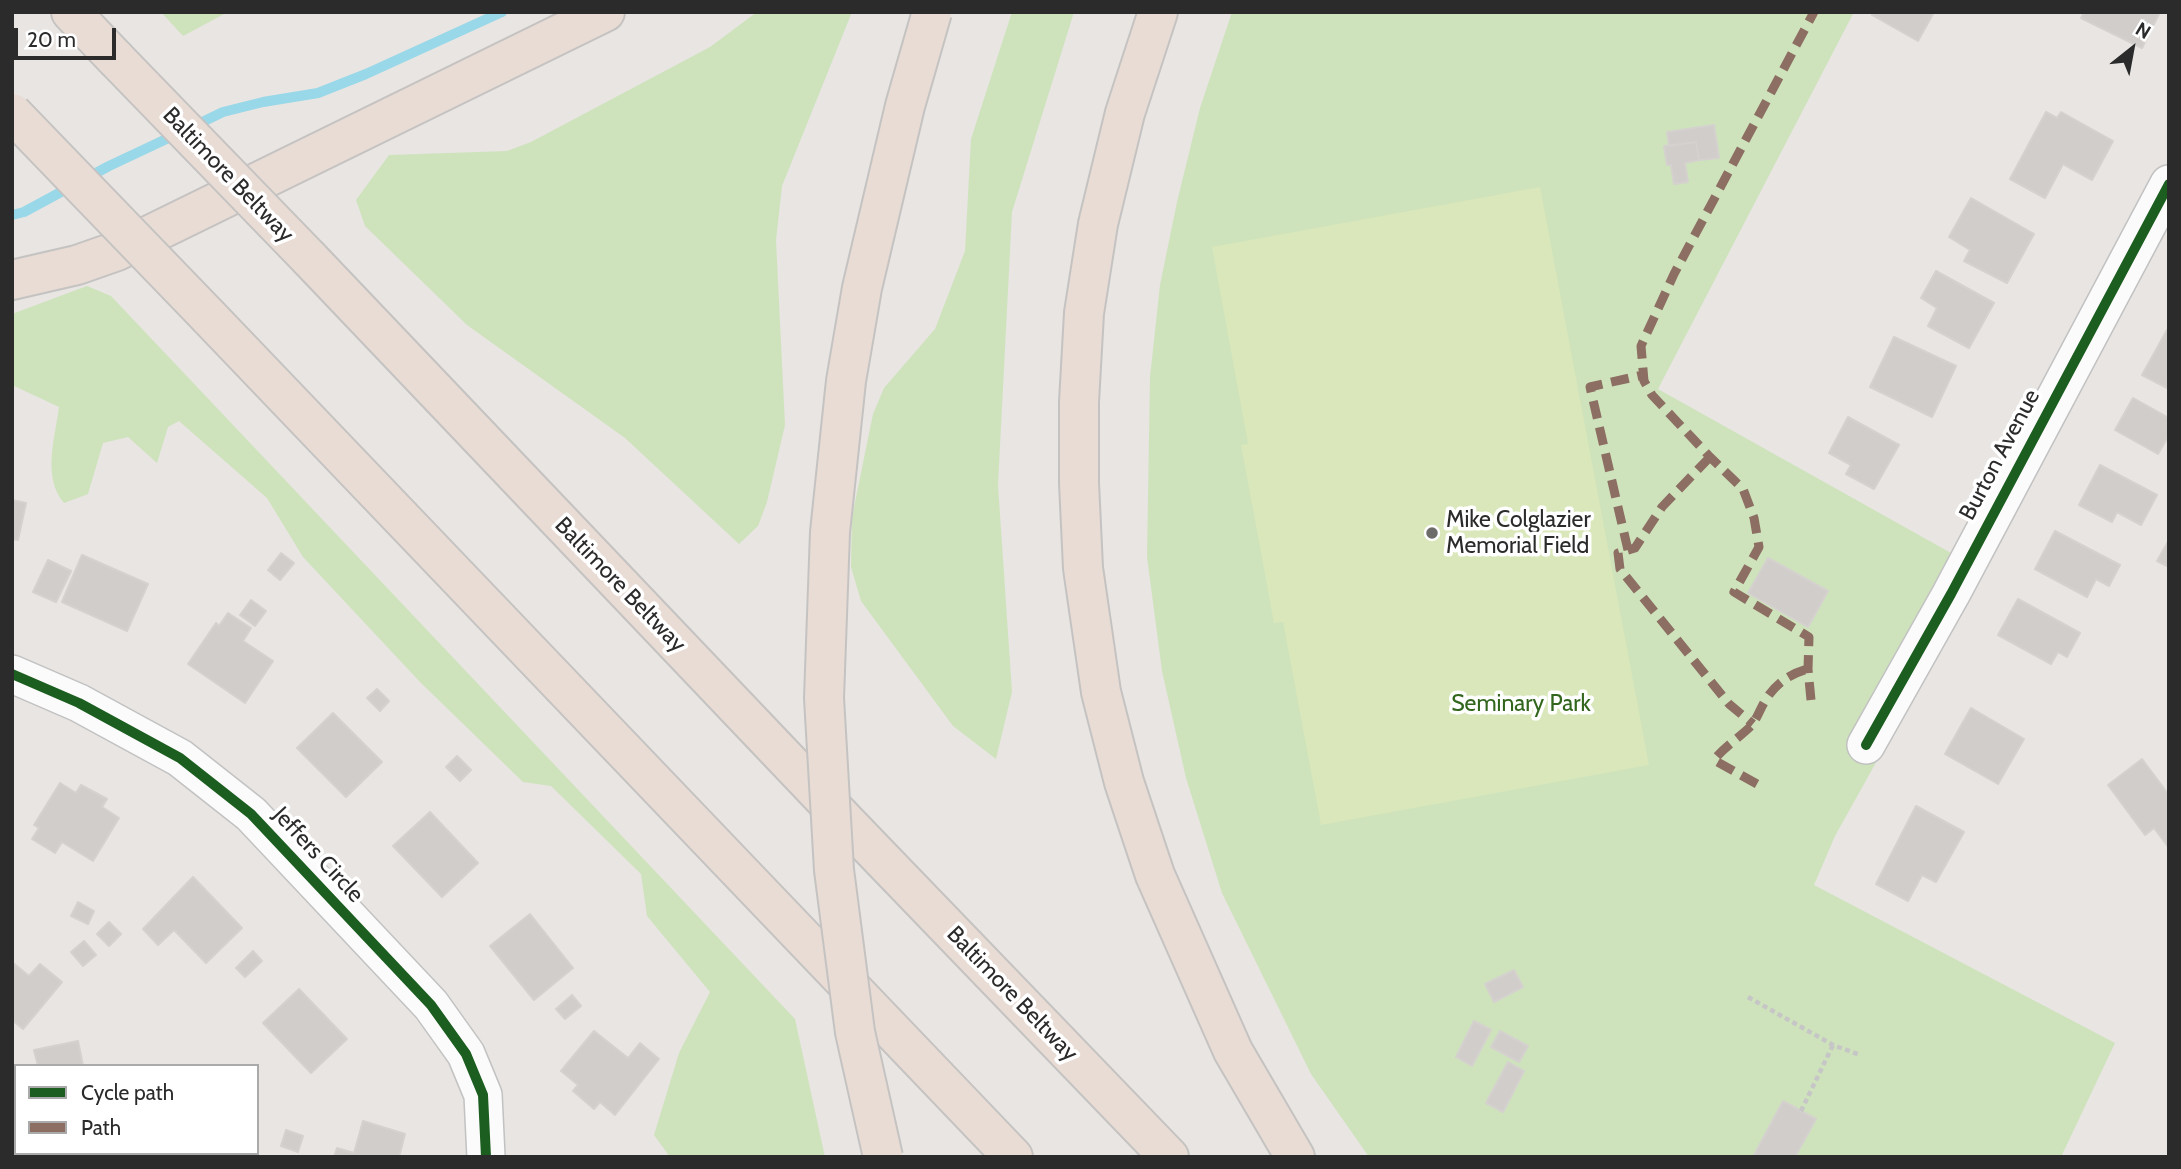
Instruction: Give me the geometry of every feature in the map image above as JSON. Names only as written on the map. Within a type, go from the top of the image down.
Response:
[{"type":"highway","name":"Baltimore Beltway","points":[[71,12],[1169,1157]]},
{"type":"highway","points":[[12,281],[77,265],[117,251],[605,12]]},
{"type":"highway","points":[[883,1157],[855,1032],[834,870],[824,698],[830,532],[846,381],[862,288],[905,106],[932,12]]},
{"type":"highway","points":[[1158,12],[1125,113],[1098,224],[1084,313],[1079,402],[1083,568],[1101,692],[1124,782],[1154,875],[1233,1051],[1295,1157]]},
{"type":"highway","points":[[12,113],[1013,1157]]},
{"type":"highway","points":[[960,1102],[996,1157]]},
{"type":"street","name":"Burton Avenue","points":[[1866,745],[1951,594],[2169,184]]},
{"type":"street","name":"Jeffers Circle","points":[[12,674],[79,703],[180,758],[251,814],[431,1005],[466,1054],[483,1095],[486,1157]]},
{"type":"path","points":[[1748,997],[1833,1045],[1860,1055]]},
{"type":"path","points":[[1801,1111],[1833,1045]]},
{"type":"green space","points":[[161,12],[228,12],[183,36]]},
{"type":"green space","points":[[757,12],[852,12],[782,186],[776,240],[785,425],[767,502],[758,526],[739,544],[625,438],[467,325],[365,226],[356,200],[389,155],[507,151],[531,142],[710,47]]},
{"type":"green space","points":[[1012,12],[1074,12],[1012,212],[998,485],[1012,692],[996,759],[953,726],[861,601],[851,567],[852,517],[873,414],[884,388],[935,329],[965,251],[971,139]]},
{"type":"green space","name":"Seminary Park","points":[[1232,12],[1854,12],[1658,389],[1951,553],[1878,686],[1908,705],[1835,836],[1814,885],[2115,1043],[2061,1157],[1369,1157],[1311,1074],[1222,893],[1186,778],[1162,671],[1147,557],[1150,377],[1160,285],[1200,108]]},
{"type":"green space","name":"Mike Colglazier Memorial Field","points":[[1540,187],[1649,765],[1321,825],[1283,622],[1274,623],[1241,445],[1248,444],[1212,247]]},
{"type":"green space","points":[[87,286],[111,296],[795,1019],[825,1157],[670,1157],[654,1135],[679,1053],[710,992],[647,916],[641,874],[551,786],[523,782],[420,682],[303,557],[267,498],[179,421],[168,427],[157,463],[128,437],[103,443],[88,494],[64,503],[57,493],[52,469],[59,407],[12,385],[12,314]]},
{"type":"building","points":[[1873,12],[1934,12],[1918,41],[1872,15]]},
{"type":"building","points":[[2084,12],[2160,12],[2142,48],[2081,18]]},
{"type":"building","points":[[2046,112],[2057,118],[2061,112],[2113,141],[2092,180],[2063,164],[2045,198],[2010,179]]},
{"type":"building","points":[[1714,125],[1719,158],[1699,160],[1696,142],[1669,146],[1667,132]]},
{"type":"building","points":[[1696,142],[1699,160],[1685,163],[1688,182],[1674,184],[1664,146]]},
{"type":"building","points":[[1971,198],[2034,234],[2007,283],[1964,261],[1970,250],[1949,237]]},
{"type":"building","points":[[1936,271],[1994,303],[1969,348],[1928,326],[1937,308],[1921,298]]},
{"type":"building","points":[[2167,330],[2169,331],[2169,389],[2142,375]]},
{"type":"building","points":[[1894,337],[1956,366],[1932,417],[1870,387]]},
{"type":"building","points":[[2133,398],[2169,418],[2169,435],[2158,454],[2115,430]]},
{"type":"building","points":[[1848,417],[1899,445],[1874,489],[1846,474],[1851,465],[1829,453]]},
{"type":"building","points":[[2100,465],[2157,495],[2141,525],[2117,512],[2112,522],[2079,505]]},
{"type":"building","points":[[12,500],[26,503],[18,540],[12,539]]},
{"type":"building","points":[[2055,531],[2120,565],[2109,586],[2096,579],[2087,597],[2035,569]]},
{"type":"building","points":[[2169,540],[2169,567],[2157,561]]},
{"type":"building","points":[[281,553],[294,563],[280,580],[268,570]]},
{"type":"building","points":[[82,555],[148,584],[127,631],[62,602]]},
{"type":"building","points":[[1768,558],[1828,591],[1808,627],[1748,593]]},
{"type":"building","points":[[48,560],[71,571],[56,602],[33,592]]},
{"type":"building","points":[[2018,599],[2080,633],[2067,657],[2058,652],[2051,664],[1998,635]]},
{"type":"building","points":[[251,600],[266,611],[255,626],[240,615]]},
{"type":"building","points":[[228,613],[251,628],[243,641],[273,661],[245,703],[188,664],[216,623],[219,626]]},
{"type":"building","points":[[377,689],[389,701],[380,711],[367,698]]},
{"type":"building","points":[[1971,708],[2024,739],[1998,784],[1945,754]]},
{"type":"building","points":[[333,713],[382,762],[346,797],[297,748]]},
{"type":"building","points":[[457,756],[471,770],[460,781],[446,767]]},
{"type":"building","points":[[2142,759],[2169,795],[2169,848],[2154,828],[2145,835],[2108,785]]},
{"type":"building","points":[[60,783],[76,793],[81,785],[107,799],[102,807],[119,818],[93,861],[62,842],[55,853],[32,839],[39,828],[34,825]]},
{"type":"building","points":[[1916,806],[1964,832],[1936,882],[1922,875],[1908,901],[1876,884]]},
{"type":"building","points":[[430,812],[478,863],[442,897],[393,846]]},
{"type":"building","points":[[193,877],[242,928],[206,963],[174,930],[158,945],[143,929]]},
{"type":"building","points":[[78,902],[94,911],[88,924],[71,916]]},
{"type":"building","points":[[530,914],[573,968],[534,1000],[490,946]]},
{"type":"building","points":[[109,922],[121,934],[109,946],[97,934]]},
{"type":"building","points":[[84,941],[96,955],[83,966],[71,952]]},
{"type":"building","points":[[253,951],[262,961],[245,977],[236,968]]},
{"type":"building","points":[[12,962],[29,976],[40,964],[62,982],[23,1029],[12,1020]]},
{"type":"building","points":[[1514,970],[1523,987],[1494,1002],[1485,984]]},
{"type":"building","points":[[299,989],[347,1039],[311,1073],[263,1023]]},
{"type":"building","points":[[572,995],[581,1006],[565,1019],[556,1009]]},
{"type":"building","points":[[1474,1021],[1491,1030],[1472,1066],[1456,1057]]},
{"type":"building","points":[[594,1031],[628,1058],[640,1043],[659,1059],[615,1115],[600,1102],[594,1109],[573,1091],[578,1085],[561,1071]]},
{"type":"building","points":[[1500,1031],[1528,1046],[1519,1062],[1491,1047]]},
{"type":"building","points":[[78,1041],[83,1064],[38,1064],[34,1050]]},
{"type":"building","points":[[1508,1062],[1524,1071],[1503,1112],[1486,1103]]},
{"type":"building","points":[[1783,1101],[1816,1119],[1795,1157],[1753,1157]]},
{"type":"building","points":[[363,1121],[405,1134],[399,1157],[334,1157],[337,1148],[354,1153]]},
{"type":"building","points":[[286,1130],[303,1136],[298,1152],[281,1146]]},
{"type":"waterway","points":[[192,127],[223,112],[318,93],[502,12]]},
{"type":"waterway","points":[[12,215],[24,212],[109,166],[177,134]]},
{"type":"marked path","points":[[1811,700],[1809,637],[1734,592],[1759,547],[1754,518],[1743,489],[1652,395],[1644,381],[1641,346],[1674,274],[1814,12]]},
{"type":"marked path","points":[[1628,550],[1590,387],[1643,375]]},
{"type":"marked path","points":[[1710,457],[1662,507],[1635,548],[1618,553],[1620,569],[1729,704],[1753,724]]},
{"type":"marked path","points":[[1757,784],[1714,760],[1751,726],[1778,685],[1808,669]]},
{"type":"cycle path","points":[[1866,745],[1951,594],[2169,184]]},
{"type":"cycle path","points":[[12,674],[79,703],[180,758],[251,814],[431,1005],[466,1054],[483,1095],[486,1157]]},
{"type":"place","name":"Mike Colglazier Memorial Field","points":[[1432,533]]}]
